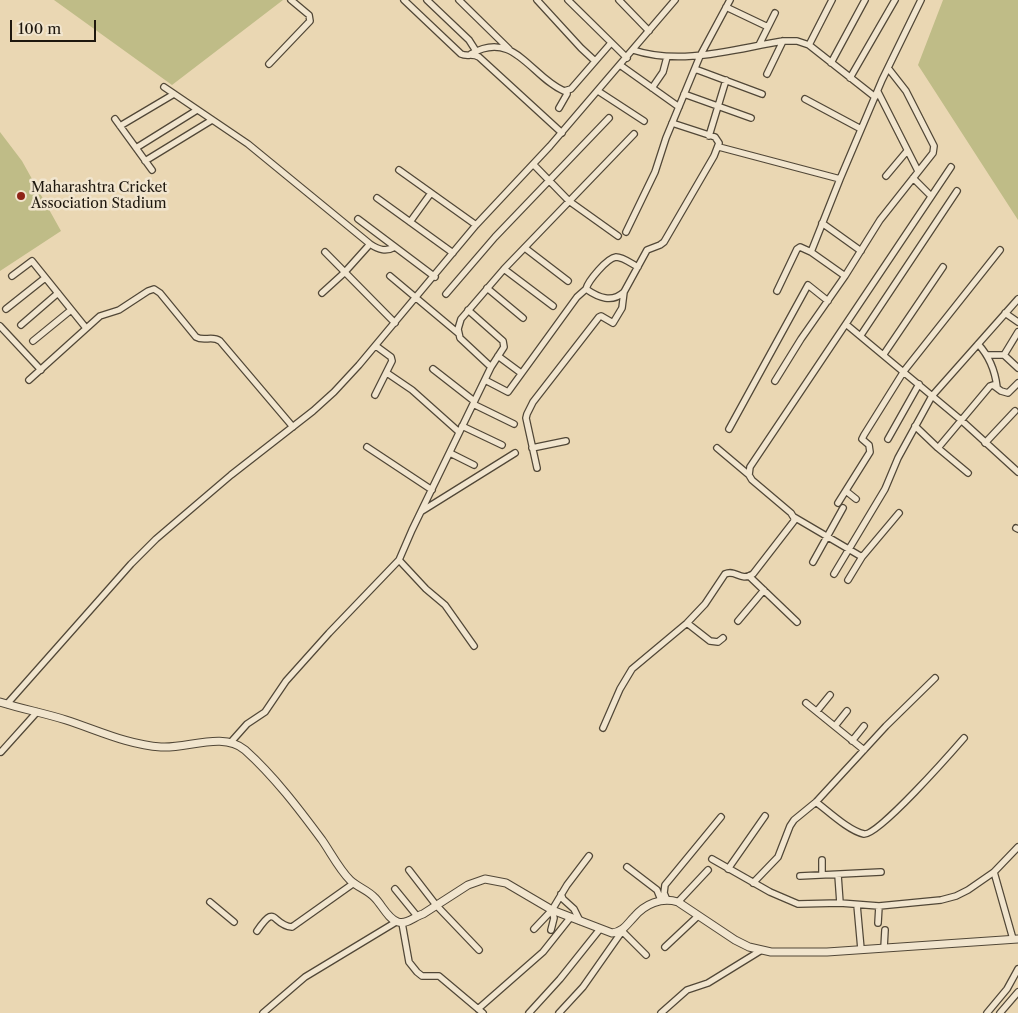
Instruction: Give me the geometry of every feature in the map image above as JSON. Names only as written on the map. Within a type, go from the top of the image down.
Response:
[{"type":"street","points":[[269,64],[310,21],[309,15],[291,0]]},
{"type":"street","points":[[404,0],[464,56],[487,47],[511,51],[521,56],[559,89],[567,91]]},
{"type":"street","points":[[427,0],[469,40],[474,52],[479,57],[562,133]]},
{"type":"street","points":[[458,0],[511,51]]},
{"type":"street","points":[[537,0],[595,61]]},
{"type":"street","points":[[568,0],[627,58]]},
{"type":"street","points":[[619,0],[649,31]]},
{"type":"street","points":[[570,918],[543,952],[481,1011],[440,976],[422,976],[412,968],[399,922],[374,896],[351,880],[276,781],[245,750],[231,742],[158,747],[124,740],[51,715],[4,703],[131,564],[156,540],[231,475],[293,427],[334,392],[376,346],[476,226],[534,166],[634,50],[674,0]]},
{"type":"street","points":[[626,232],[655,172],[672,123],[700,56],[730,0]]},
{"type":"street","points":[[809,46],[832,0]]},
{"type":"street","points":[[831,63],[865,0]]},
{"type":"street","points":[[850,78],[895,0]]},
{"type":"street","points":[[811,252],[876,94],[921,0]]},
{"type":"street","points":[[726,7],[768,27]]},
{"type":"street","points":[[759,45],[775,13]]},
{"type":"street","points":[[634,50],[654,56],[667,57],[700,56],[783,41],[797,41],[809,46],[850,78],[876,94],[918,171]]},
{"type":"street","points":[[767,74],[783,41]]},
{"type":"street","points":[[559,108],[567,91],[571,89],[611,43]]},
{"type":"street","points":[[652,88],[663,72],[667,57]]},
{"type":"street","points":[[620,65],[679,106]]},
{"type":"street","points":[[695,68],[762,94]]},
{"type":"street","points":[[775,381],[880,220],[933,153],[934,146],[906,91],[888,68]]},
{"type":"street","points":[[709,136],[726,80]]},
{"type":"street","points":[[164,87],[264,157],[370,244],[382,250],[389,250],[395,247]]},
{"type":"street","points":[[598,91],[644,121]]},
{"type":"street","points":[[120,126],[174,94]]},
{"type":"street","points":[[684,94],[751,118]]},
{"type":"street","points":[[805,99],[861,129]]},
{"type":"street","points":[[136,148],[197,110]]},
{"type":"street","points":[[115,118],[152,170]]},
{"type":"street","points":[[446,294],[482,251],[609,118]]},
{"type":"street","points":[[145,161],[212,120]]},
{"type":"street","points":[[586,289],[604,299],[619,296],[624,292],[647,250],[664,242],[719,148],[718,140],[672,123]]},
{"type":"street","points":[[458,333],[459,323],[487,288],[634,134]]},
{"type":"street","points":[[719,148],[840,179]]},
{"type":"street","points":[[886,176],[907,151]]},
{"type":"street","points":[[534,166],[569,201],[618,236]]},
{"type":"street","points":[[749,475],[750,467],[950,167]]},
{"type":"street","points":[[399,170],[476,226]]},
{"type":"street","points":[[913,178],[931,196]]},
{"type":"street","points":[[861,335],[958,191]]},
{"type":"street","points":[[410,222],[431,192]]},
{"type":"street","points":[[377,198],[453,253]]},
{"type":"street","points":[[358,218],[435,277]]},
{"type":"street","points":[[822,224],[861,251]]},
{"type":"street","points":[[322,293],[344,273],[370,244]]},
{"type":"street","points":[[525,248],[568,281]]},
{"type":"street","points":[[777,291],[797,248],[811,252],[845,276]]},
{"type":"street","points":[[838,503],[870,452],[869,445],[862,439],[864,435],[904,371],[1000,250]]},
{"type":"street","points":[[325,252],[395,323]]},
{"type":"street","points":[[485,380],[508,392],[577,297],[586,289],[591,278],[611,259],[621,258],[638,267]]},
{"type":"street","points":[[12,276],[32,261],[86,328]]},
{"type":"street","points":[[884,354],[943,267]]},
{"type":"street","points":[[504,269],[553,306]]},
{"type":"street","points":[[390,276],[458,333],[460,338],[491,367]]},
{"type":"street","points":[[6,309],[45,278]]},
{"type":"street","points":[[729,429],[808,285],[828,301]]},
{"type":"street","points":[[487,288],[523,318]]},
{"type":"street","points":[[29,380],[100,316],[119,310],[152,289],[157,290],[196,337],[199,339],[214,338],[220,341],[293,427]]},
{"type":"street","points":[[537,468],[526,418],[530,408],[599,317],[602,316],[612,323],[622,308],[624,292]]},
{"type":"street","points":[[21,325],[58,293]]},
{"type":"street","points":[[834,574],[886,489],[898,458],[932,396],[1018,299]]},
{"type":"street","points":[[33,341],[71,310]]},
{"type":"street","points":[[231,742],[247,724],[265,712],[286,681],[399,560],[491,367],[504,347],[503,341],[468,310]]},
{"type":"street","points":[[1006,313],[1018,322]]},
{"type":"street","points":[[847,324],[961,420],[1018,472]]},
{"type":"street","points":[[0,326],[40,370]]},
{"type":"street","points":[[1004,355],[1018,332]]},
{"type":"street","points":[[978,344],[988,355],[995,373],[997,387]]},
{"type":"street","points":[[375,395],[392,361],[391,357],[376,346]]},
{"type":"street","points":[[988,355],[1004,355],[1018,368]]},
{"type":"street","points":[[498,356],[521,373]]},
{"type":"street","points":[[434,369],[474,403],[514,424]]},
{"type":"street","points":[[387,373],[412,390],[461,429],[502,445]]},
{"type":"street","points":[[938,448],[990,386],[993,385],[1001,391],[1008,393],[1018,383]]},
{"type":"street","points":[[888,439],[919,384]]},
{"type":"street","points":[[986,443],[1015,412]]},
{"type":"street","points":[[915,426],[968,473]]},
{"type":"street","points":[[532,448],[566,441]]},
{"type":"street","points":[[367,447],[432,490]]},
{"type":"street","points":[[718,448],[794,517],[862,557]]},
{"type":"street","points":[[450,452],[474,465]]},
{"type":"street","points":[[422,511],[515,453]]},
{"type":"street","points":[[846,491],[856,499]]},
{"type":"street","points":[[813,562],[843,508]]},
{"type":"street","points":[[848,580],[862,557],[899,513]]},
{"type":"street","points":[[603,728],[620,689],[632,669],[687,623],[705,604],[728,572],[742,577],[748,576],[757,568],[794,521],[794,517]]},
{"type":"street","points":[[399,560],[426,589],[445,605],[474,646]]},
{"type":"street","points":[[748,576],[797,622]]},
{"type":"street","points":[[738,622],[764,590]]},
{"type":"street","points":[[687,623],[710,642],[718,642],[723,638]]},
{"type":"street","points":[[753,883],[778,857],[794,820],[816,802],[886,726],[935,678]]},
{"type":"street","points":[[817,711],[830,695]]},
{"type":"street","points":[[806,703],[864,750]]},
{"type":"street","points":[[835,726],[847,711]]},
{"type":"street","points":[[1,752],[37,712]]},
{"type":"street","points":[[852,741],[864,726]]},
{"type":"street","points":[[816,802],[850,826],[865,834],[870,833],[890,817],[964,738]]},
{"type":"street","points":[[728,869],[765,816]]},
{"type":"street","points":[[664,900],[665,886],[721,817]]},
{"type":"street","points":[[712,859],[781,898],[798,904],[840,903],[879,906],[941,900],[956,896],[994,872],[1018,846]]},
{"type":"street","points":[[534,928],[552,910],[561,894],[589,856]]},
{"type":"street","points":[[822,860],[822,875]]},
{"type":"street","points":[[627,866],[657,890],[664,900]]},
{"type":"street","points":[[409,870],[436,905],[480,950]]},
{"type":"street","points":[[678,902],[708,870]]},
{"type":"street","points":[[800,876],[881,872]]},
{"type":"street","points":[[559,1013],[583,987],[622,931],[640,910],[664,900],[678,902],[735,940],[760,951],[802,953],[1016,939],[994,872]]},
{"type":"street","points":[[838,874],[840,903]]},
{"type":"street","points":[[263,1013],[305,977],[399,922],[408,922],[468,885],[485,879],[506,883],[552,910],[580,922],[612,933],[622,931]]},
{"type":"street","points":[[257,931],[264,920],[270,916],[292,928],[354,883]]},
{"type":"street","points":[[395,889],[416,916]]},
{"type":"street","points":[[561,894],[562,898],[574,909],[580,922]]},
{"type":"street","points":[[210,902],[234,922]]},
{"type":"street","points":[[857,905],[860,949]]},
{"type":"street","points":[[878,923],[879,906]]},
{"type":"street","points":[[551,930],[554,918],[552,910]]},
{"type":"street","points":[[665,947],[698,916]]},
{"type":"street","points":[[529,1013],[560,979],[600,929]]},
{"type":"street","points":[[884,948],[885,930]]},
{"type":"street","points":[[622,931],[646,955]]},
{"type":"street","points":[[661,1013],[688,990],[708,983],[760,951]]},
{"type":"street","points":[[987,1013],[1007,989],[1018,969]]},
{"type":"street","points":[[1000,1013],[1018,992]]},
{"type":"shaded area","points":[[54,0],[283,0],[172,85]]},
{"type":"shaded area","points":[[943,0],[1018,0],[1018,220],[918,65]]},
{"type":"shaded area","name":"Maharashtra Cricket Association Stadium","points":[[0,132],[22,161],[61,231],[0,271]]},
{"type":"place","name":"Maharashtra Cricket Association Stadium","points":[[21,196]]}]
